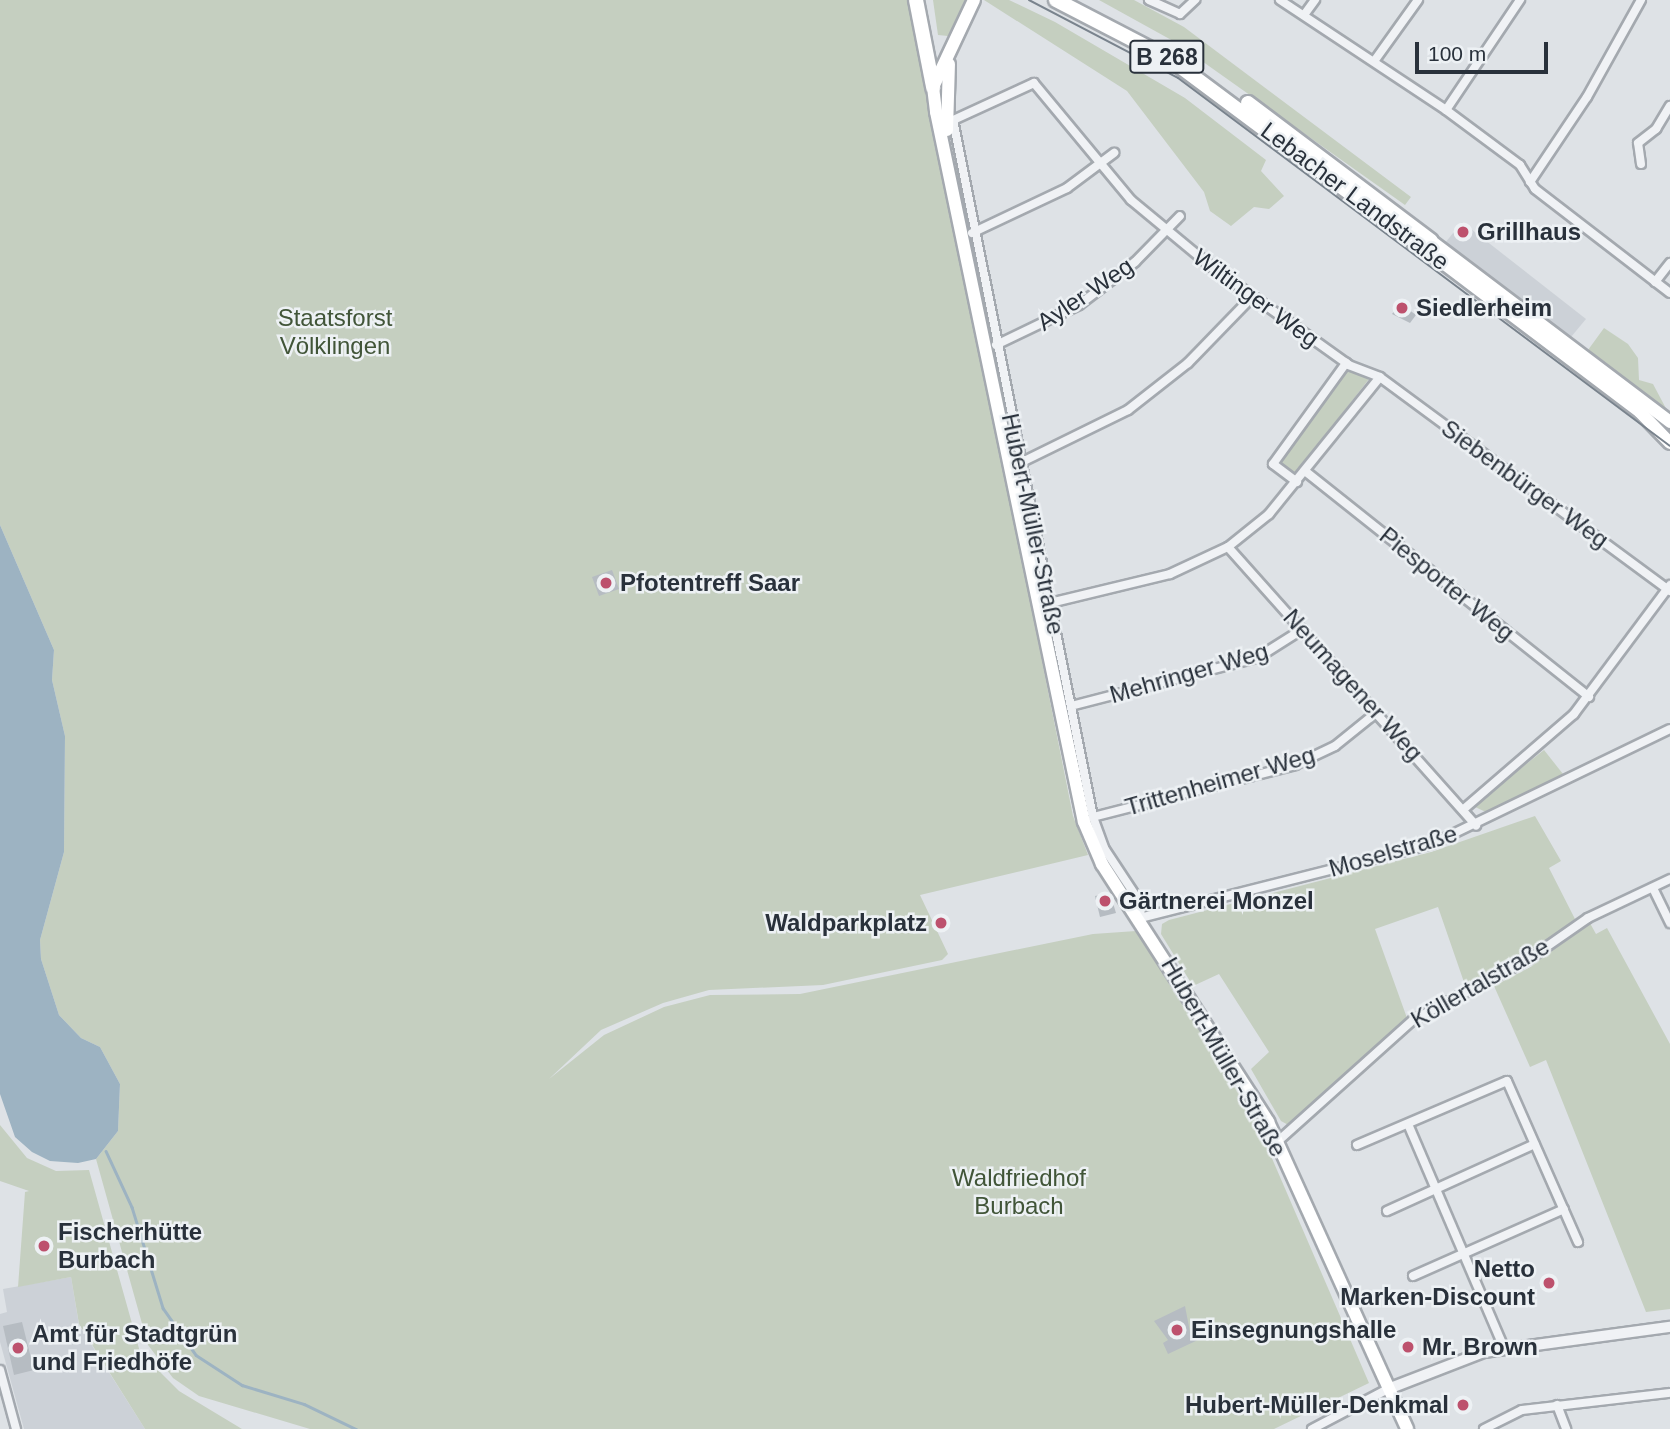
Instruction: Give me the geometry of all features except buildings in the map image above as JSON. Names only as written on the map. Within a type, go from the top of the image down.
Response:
[{"type":"highway","points":[[916,0],[933,87]]},
{"type":"highway","name":"Lebacher Landstraße","points":[[1056,0],[1170,59],[1428,246]]},
{"type":"highway","name":"Lebacher Landstraße","points":[[1077,0],[1174,50],[1428,246]]},
{"type":"main road","name":"Hubert-Müller-Straße","points":[[974,0],[933,87],[1082,812],[1102,864],[1140,918],[1277,1142],[1407,1429]]},
{"type":"main road","name":"Hubert-Müller-Straße","points":[[954,189],[945,81],[956,41]]},
{"type":"main road","name":"Lebacher Landstraße","points":[[1428,246],[1670,422]]},
{"type":"main road","name":"Lebacher Landstraße","points":[[1428,246],[1665,430],[1670,443]]},
{"type":"street","points":[[1149,0],[1180,13],[1195,0]]},
{"type":"street","points":[[1280,0],[1375,60],[1520,165],[1530,182],[1670,293]]},
{"type":"street","points":[[1304,15],[1315,0]]},
{"type":"street","points":[[1375,60],[1418,0]]},
{"type":"street","points":[[1446,110],[1520,0]]},
{"type":"street","points":[[1530,182],[1587,97],[1641,0]]},
{"type":"street","name":"Wiltinger Weg","points":[[949,121],[1034,83],[1099,166],[1167,231],[1346,363],[1380,377]]},
{"type":"street","points":[[1641,164],[1638,143],[1670,106]]},
{"type":"street","name":"Hubert-Müller-Straße","points":[[949,121],[1093,817],[1104,848],[1141,904],[1140,918]]},
{"type":"street","points":[[972,233],[1035,207],[1099,166],[1114,153]]},
{"type":"street","name":"Wiltinger Weg","points":[[1167,231],[1180,216]]},
{"type":"street","name":"Ayler Weg","points":[[996,345],[1079,305],[1167,231]]},
{"type":"street","points":[[1655,282],[1670,263]]},
{"type":"street","points":[[1020,463],[1128,410],[1188,363],[1253,296]]},
{"type":"street","points":[[1297,482],[1273,464],[1346,363]]},
{"type":"street","points":[[1050,603],[1170,574],[1227,547],[1269,514],[1380,377]]},
{"type":"street","name":"Siebenbürger Weg","points":[[1380,377],[1669,588]]},
{"type":"street","name":"Piesporter Weg","points":[[1306,471],[1589,697]]},
{"type":"street","name":"Neumagener Weg","points":[[1227,547],[1465,808],[1476,825]]},
{"type":"street","points":[[1465,808],[1557,733],[1589,697],[1669,588]]},
{"type":"street","name":"Mehringer Weg","points":[[1071,706],[1257,658],[1303,629]]},
{"type":"street","name":"Trittenheimer Weg","points":[[1093,817],[1295,765],[1335,746],[1377,712]]},
{"type":"street","name":"Moselstraße","points":[[1140,918],[1432,844],[1670,729]]},
{"type":"street","name":"Köllertalstraße","points":[[1277,1142],[1413,1020],[1529,959],[1588,918],[1670,879]]},
{"type":"street","points":[[1653,888],[1670,923]]},
{"type":"street","points":[[1357,1145],[1507,1081],[1578,1242]]},
{"type":"street","points":[[1408,1124],[1495,1319],[1504,1348]]},
{"type":"street","points":[[1387,1211],[1535,1144]]},
{"type":"street","points":[[1413,1276],[1564,1209]]},
{"type":"street","points":[[1312,1429],[1388,1389],[1504,1348],[1670,1327]]},
{"type":"street","points":[[0,1370],[16,1429]]},
{"type":"street","points":[[1484,1429],[1522,1410],[1670,1393]]},
{"type":"street","points":[[1557,1405],[1566,1429]]},
{"type":"shaded area","points":[[1462,222],[1586,319],[1571,337],[1445,243]]},
{"type":"shaded area","points":[[71,1277],[79,1325],[145,1429],[24,1429],[0,1342],[0,1314],[7,1312],[3,1289]]},
{"type":"green space","name":"Staatsforst Völklingen","points":[[0,0],[910,0],[1073,816],[1088,855],[920,895],[948,954],[942,960],[823,985],[709,990],[663,1003],[601,1030],[549,1079],[604,1035],[664,1007],[710,995],[800,994],[1093,934],[1136,931],[1252,1112],[1369,1383],[1274,1429],[310,1429],[199,1396],[173,1378],[148,1345],[96,1159],[118,1131],[120,1084],[100,1047],[81,1038],[59,1015],[41,959],[40,940],[64,852],[65,736],[52,680],[54,650],[0,525]]},
{"type":"green space","points":[[933,0],[967,0],[948,36],[938,35]]},
{"type":"green space","points":[[984,0],[1009,0],[1055,22],[1185,98],[1266,160],[1261,171],[1284,196],[1269,209],[1254,207],[1231,226],[1210,211],[1204,192],[1127,91]]},
{"type":"green space","points":[[1099,0],[1134,0],[1184,27],[1411,197],[1405,205],[1175,42]]},
{"type":"green space","points":[[1604,328],[1628,344],[1638,358],[1639,380],[1653,384],[1670,416],[1591,356],[1588,350]]},
{"type":"green space","points":[[1342,368],[1369,379],[1292,478],[1273,464]]},
{"type":"green space","points":[[1544,750],[1563,774],[1488,813],[1473,806]]},
{"type":"green space","points":[[1535,816],[1561,861],[1549,868],[1575,919],[1570,923],[1586,916],[1596,934],[1607,928],[1670,1044],[1670,1309],[1646,1312],[1546,1060],[1530,1067],[1494,986],[1532,966],[1523,948],[1525,956],[1466,988],[1438,907],[1375,929],[1407,1018],[1292,1127],[1281,1121],[1251,1069],[1269,1052],[1219,974],[1193,986],[1161,934],[1162,924],[1169,920],[1431,852]]},
{"type":"green space","points":[[0,1125],[27,1158],[56,1171],[89,1170],[140,1352],[179,1391],[242,1429],[145,1429],[79,1324],[71,1277],[18,1287],[25,1192],[29,1191],[0,1181]]},
{"type":"water","points":[[0,525],[54,650],[52,680],[65,736],[64,852],[40,940],[41,959],[59,1015],[81,1038],[100,1047],[120,1084],[118,1131],[96,1159],[78,1163],[50,1161],[32,1152],[15,1137],[0,1094]]},
{"type":"waterway","points":[[106,1151],[132,1207],[163,1308],[196,1355],[242,1385],[304,1404],[356,1429]]},
{"type":"tram line","points":[[1029,0],[1178,78],[1670,446]]},
{"type":"place","name":"Grillhaus","points":[[1463,232]]},
{"type":"place","name":"Siedlerheim","points":[[1402,308]]},
{"type":"place","name":"Pfotentreff Saar","points":[[606,583]]},
{"type":"place","name":"Gärtnerei Monzel","points":[[1105,901]]},
{"type":"place","name":"Waldparkplatz","points":[[941,923]]},
{"type":"place","name":"Fischerhütte Burbach","points":[[44,1246]]},
{"type":"place","name":"Netto Marken-Discount","points":[[1549,1283]]},
{"type":"place","name":"Einsegnungshalle","points":[[1177,1330]]},
{"type":"place","name":"Mr. Brown","points":[[1408,1347]]},
{"type":"place","name":"Amt für Stadtgrün und Friedhöfe","points":[[18,1348]]},
{"type":"place","name":"Hubert-Müller-Denkmal","points":[[1463,1405]]},
{"type":"park label","name":"Waldfriedhof Burbach","points":[[1019,1192]]}]
